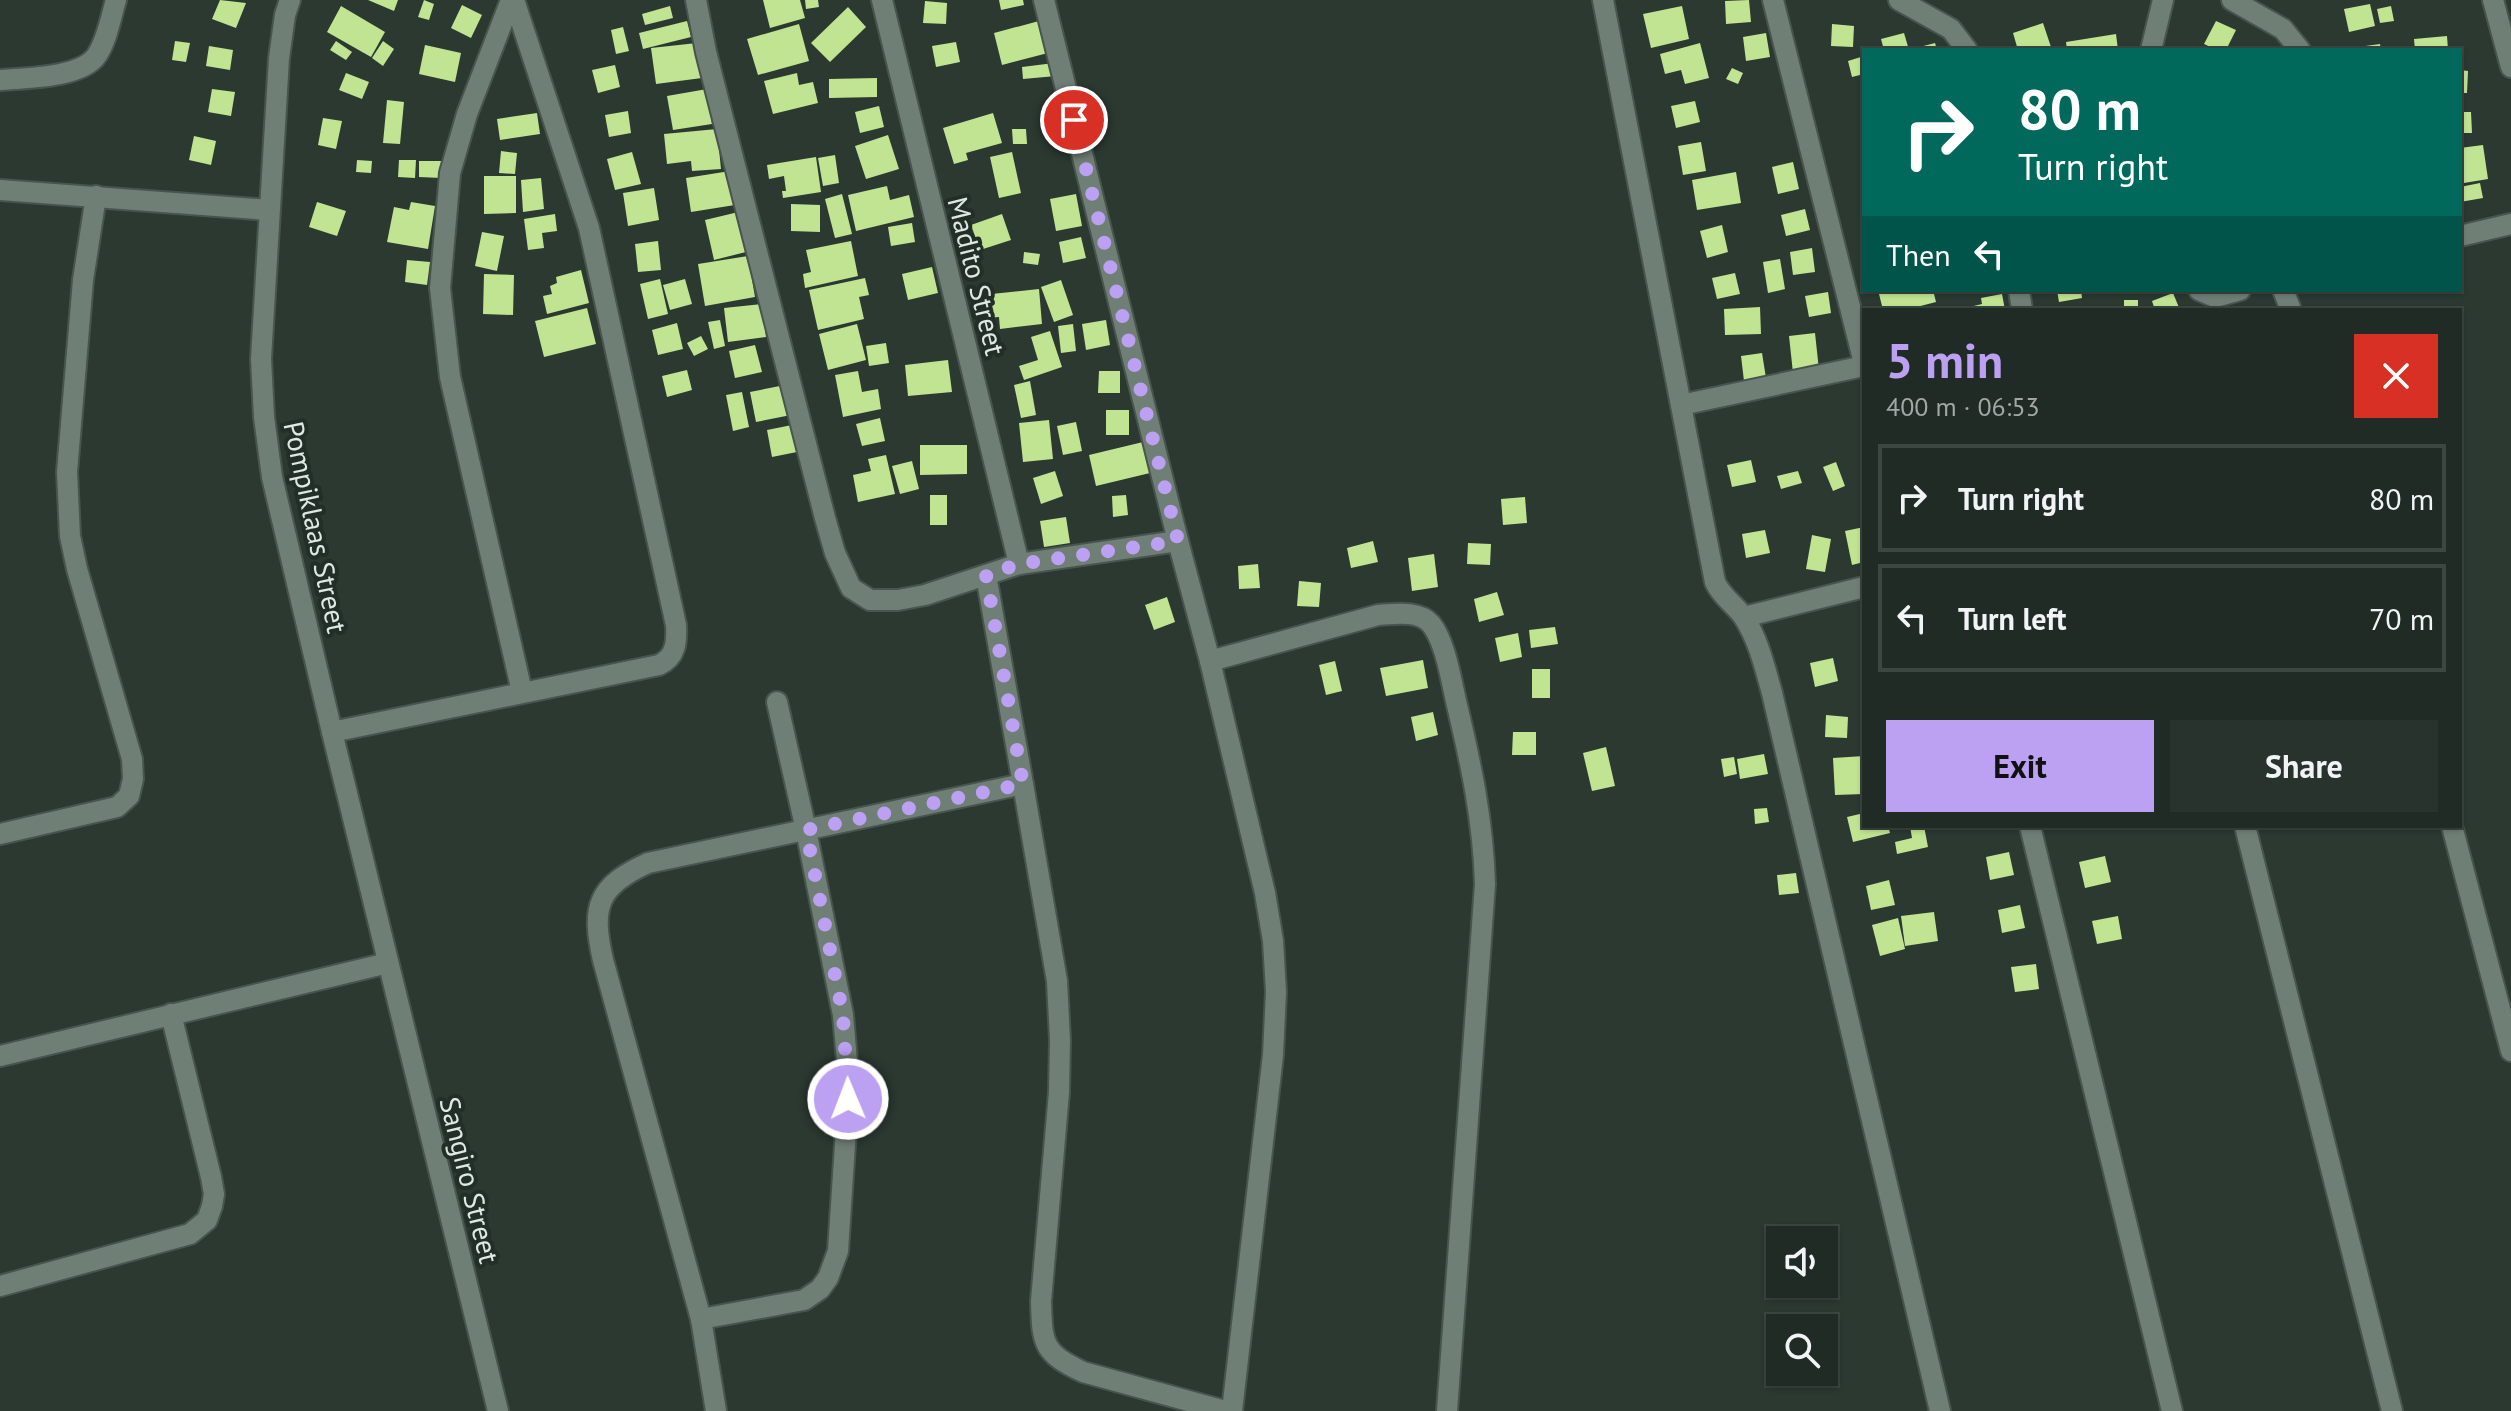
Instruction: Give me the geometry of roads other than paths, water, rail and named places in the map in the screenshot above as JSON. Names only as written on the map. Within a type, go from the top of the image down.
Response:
[{"type":"street","points":[[0,80],[49,75],[87,65],[99,51],[116,0]]},
{"type":"street","name":"Pompiklaas Street","points":[[290,0],[279,58],[269,210],[261,359],[264,417],[272,477],[388,963]]},
{"type":"street","points":[[512,0],[467,114],[450,173],[440,288],[450,377],[522,692]]},
{"type":"street","points":[[332,732],[659,665],[673,654],[677,635],[589,228],[512,0]]},
{"type":"street","points":[[696,0],[706,52],[825,518],[835,553],[851,588],[870,600],[898,600],[925,595],[1019,564],[1178,541]]},
{"type":"street","name":"Madito Street","points":[[882,0],[1019,564]]},
{"type":"street","points":[[1044,0],[1210,661],[1265,893],[1273,941],[1276,992],[1273,1055],[1232,1411]]},
{"type":"street","points":[[1603,0],[1715,582],[1744,617],[1772,693],[1940,1411]]},
{"type":"street","points":[[1773,0],[1862,356]]},
{"type":"street","points":[[1899,0],[1951,29],[1965,48]]},
{"type":"street","points":[[2151,48],[2163,0]]},
{"type":"street","points":[[2232,0],[2283,29],[2298,48]]},
{"type":"street","points":[[2493,0],[2511,67]]},
{"type":"street","points":[[0,190],[269,210]]},
{"type":"street","points":[[0,834],[117,807],[129,796],[133,779],[128,739],[70,536],[67,472],[83,280],[96,196]]},
{"type":"street","points":[[2462,236],[2511,224]]},
{"type":"street","points":[[2204,292],[2215,297],[2233,292]]},
{"type":"street","points":[[1681,405],[1862,364]]},
{"type":"street","points":[[986,575],[1057,981],[1059,1092],[1041,1301],[1046,1347],[1062,1363],[1083,1372],[1225,1411]]},
{"type":"street","points":[[1744,617],[1862,588]]},
{"type":"street","points":[[1210,661],[1378,615],[1399,613],[1425,619],[1432,625],[1449,667],[1477,792],[1485,884],[1447,1411]]},
{"type":"street","points":[[701,1319],[804,1300],[820,1289],[828,1278],[838,1251],[846,1151],[847,1061],[843,1015],[777,702]]},
{"type":"street","points":[[716,1411],[701,1319],[596,930],[599,904],[610,887],[627,873],[648,863],[1023,784]]},
{"type":"street","points":[[2030,828],[2172,1411]]},
{"type":"street","points":[[2246,828],[2392,1411]]},
{"type":"street","points":[[2453,828],[2511,1051]]},
{"type":"street","points":[[0,1056],[388,963]]},
{"type":"street","name":"Sangiro Street","points":[[388,963],[498,1411]]},
{"type":"street","points":[[0,1286],[159,1244],[190,1234],[207,1220],[214,1194],[171,1014]]}]
